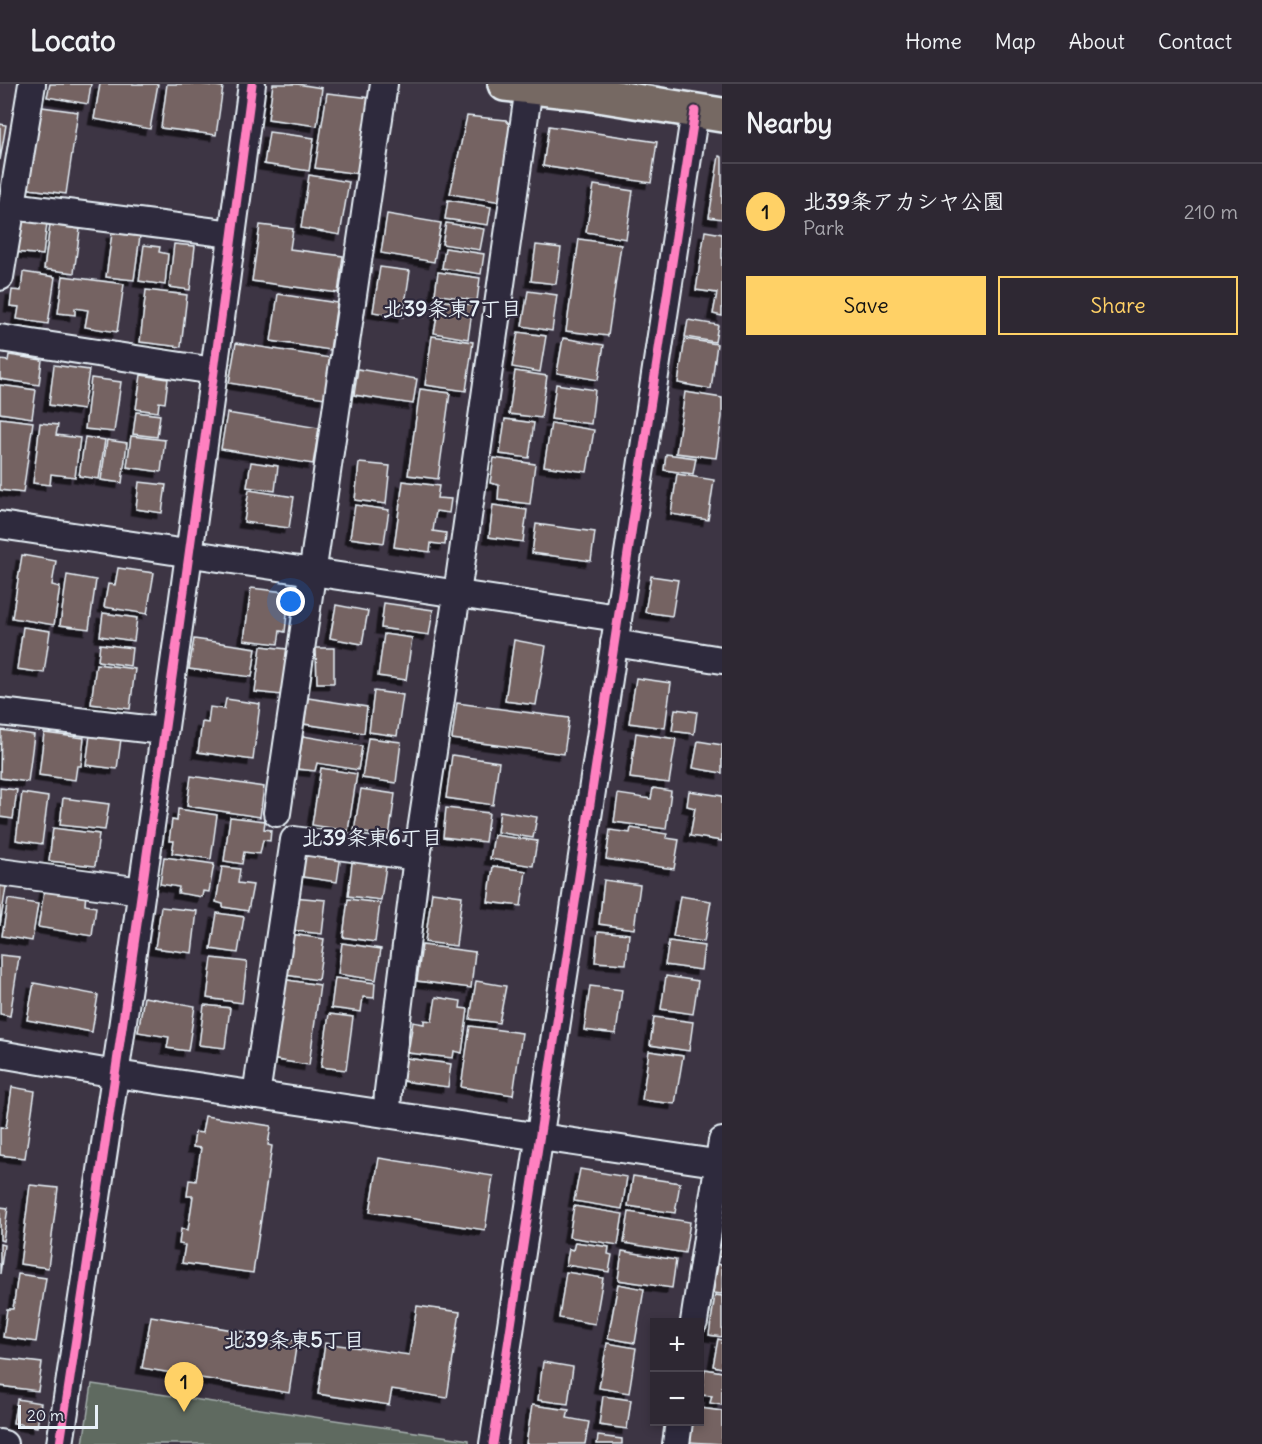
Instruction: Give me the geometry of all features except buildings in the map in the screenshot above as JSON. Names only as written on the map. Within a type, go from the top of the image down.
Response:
[{"type":"main road","points":[[517,86],[586,93],[633,93],[708,113]]},
{"type":"street","points":[[0,277],[32,84]]},
{"type":"street","points":[[60,1444],[116,1074],[190,552],[252,84]]},
{"type":"street","points":[[277,813],[384,84]]},
{"type":"street","points":[[387,1114],[389,1079],[417,857],[457,594],[517,86]]},
{"type":"street","points":[[493,1444],[618,618],[708,113]]},
{"type":"street","points":[[12,206],[232,234]]},
{"type":"street","points":[[0,338],[214,371]]},
{"type":"street","points":[[0,525],[618,618]]},
{"type":"street","points":[[614,643],[722,660]]},
{"type":"street","points":[[0,712],[163,731]]},
{"type":"street","points":[[255,1095],[294,840],[417,857]]},
{"type":"street","points":[[0,872],[142,891]]},
{"type":"street","points":[[0,1054],[116,1074],[540,1136],[567,1142],[721,1156],[695,1318]]},
{"type":"street","points":[[676,1444],[678,1426]]},
{"type":"shaded area","points":[[92,1384],[469,1440],[469,1444],[83,1444]]},
{"type":"cycle path","points":[[60,1444],[160,764],[252,84]]},
{"type":"cycle path","points":[[493,1444],[695,111]]},
{"type":"place","name":"北39条アカシヤ公園","points":[[184,1412]]},
{"type":"district","name":"北39条東7丁目","points":[[452,308]]},
{"type":"district","name":"北39条東6丁目","points":[[372,837]]},
{"type":"district","name":"北39条東5丁目","points":[[294,1339]]}]
